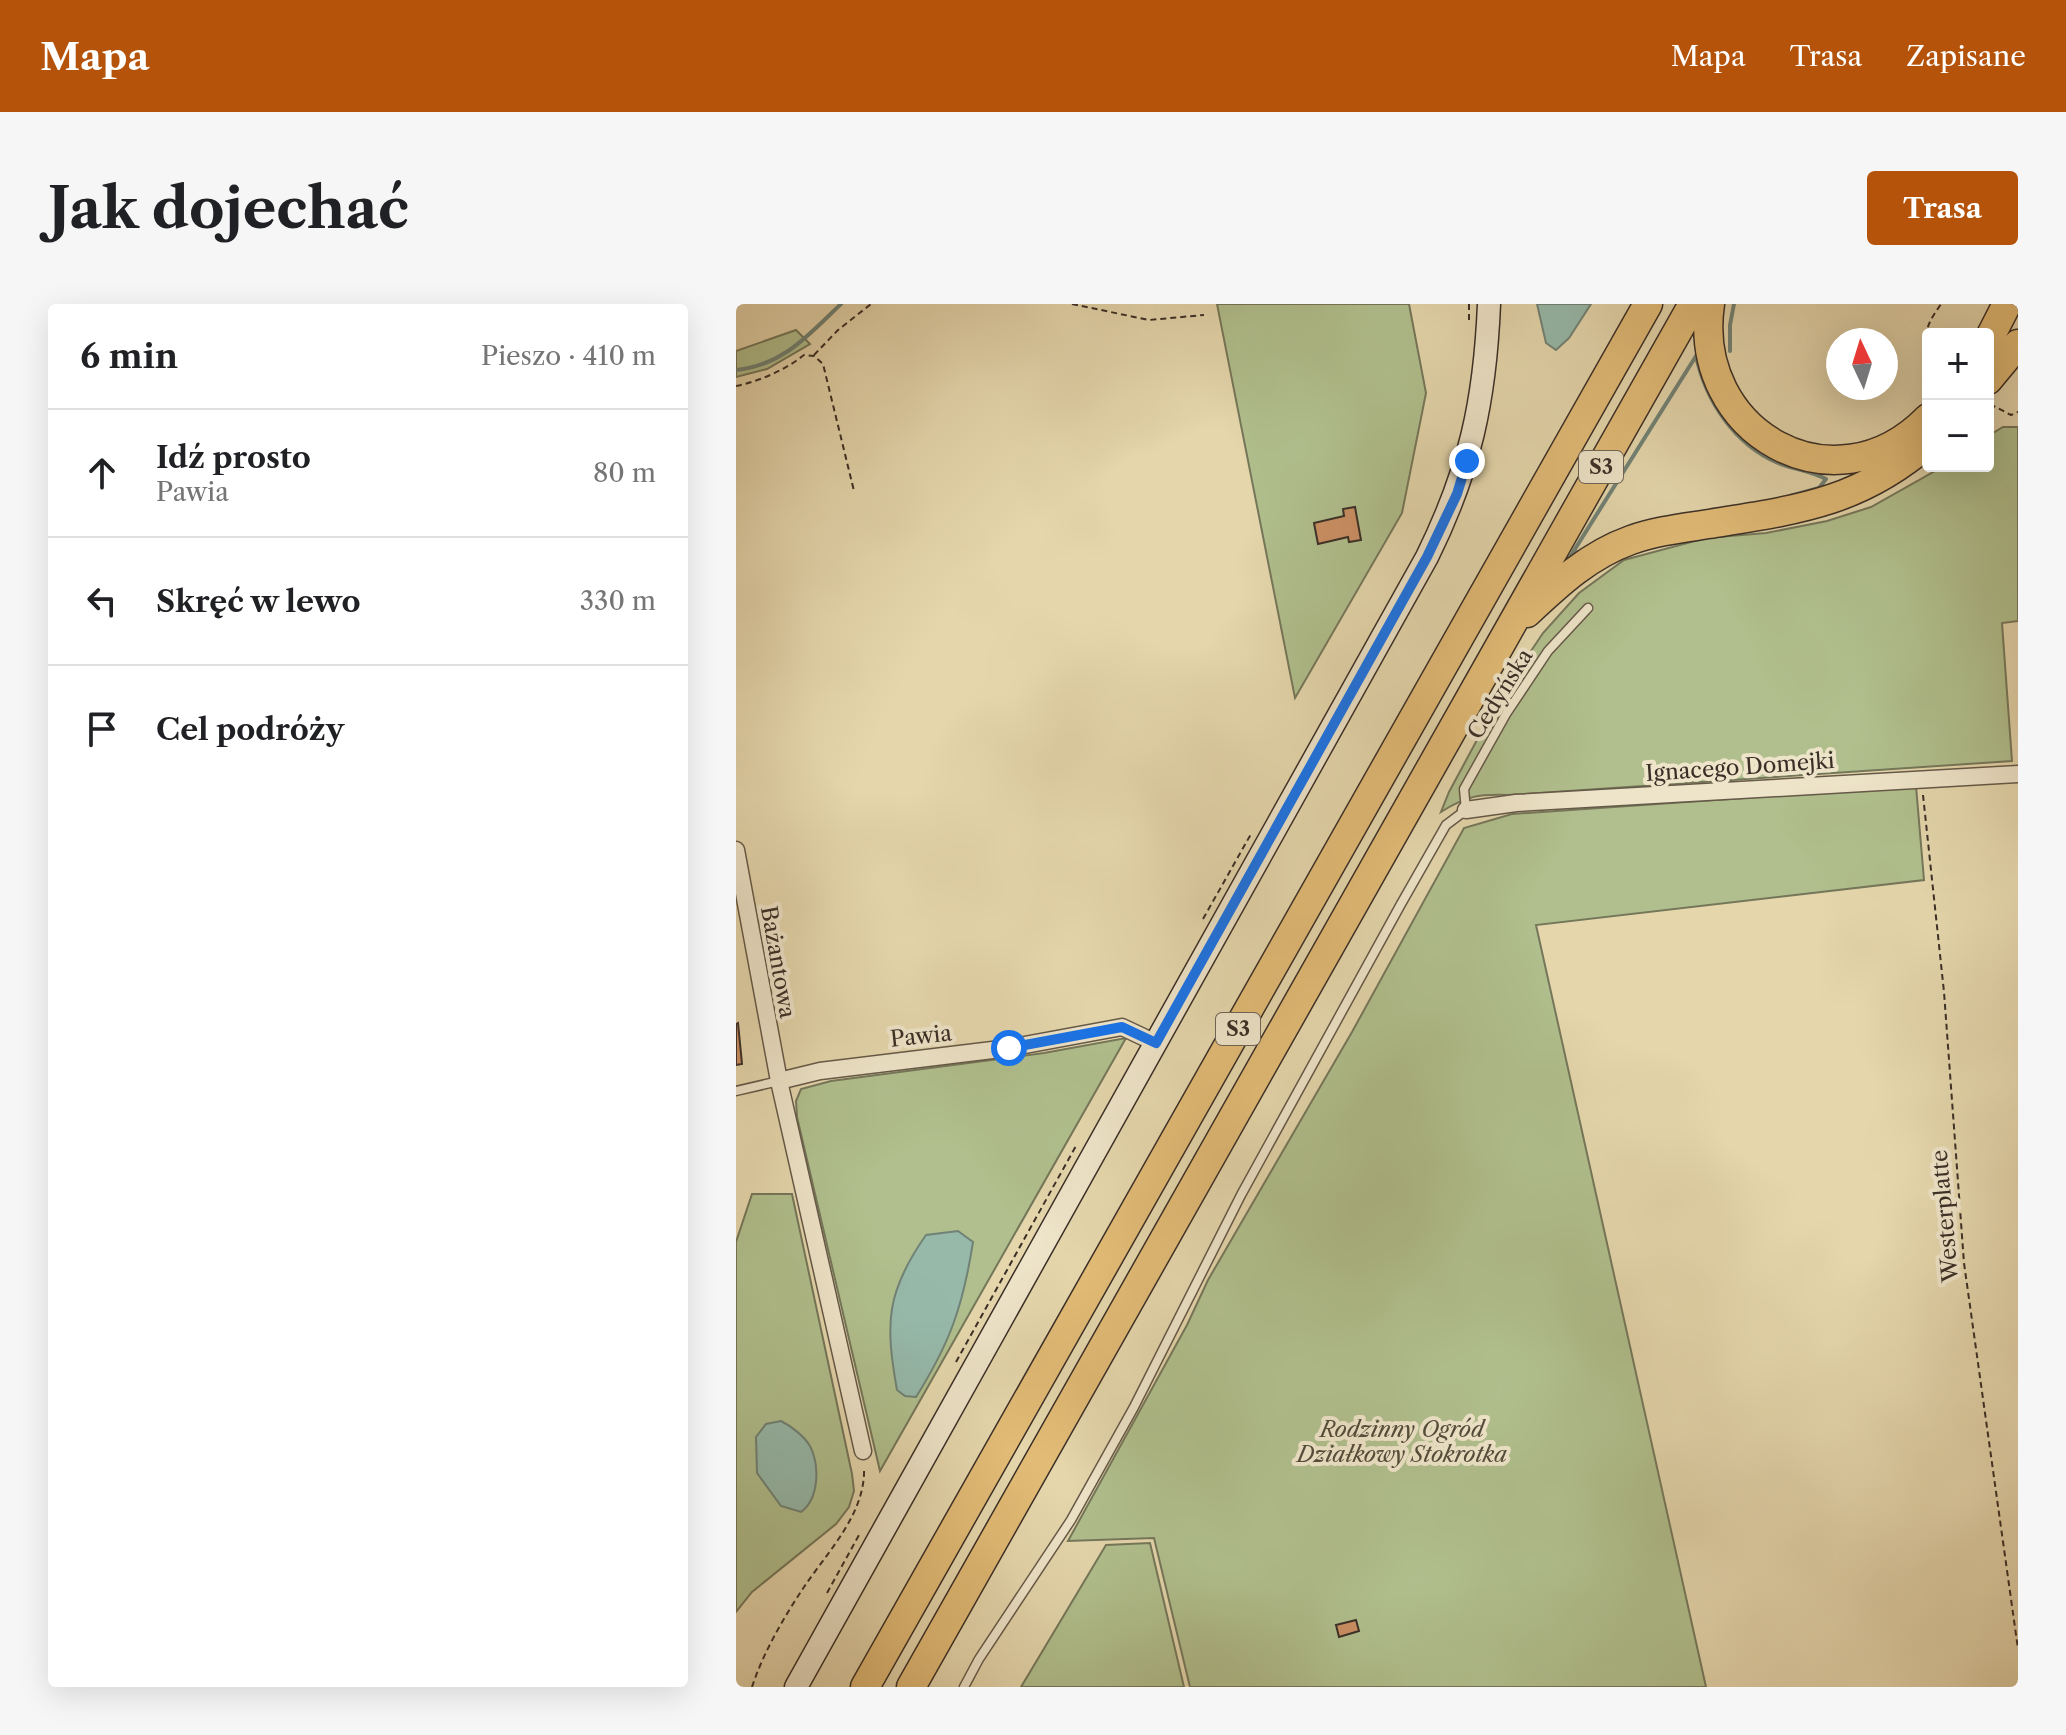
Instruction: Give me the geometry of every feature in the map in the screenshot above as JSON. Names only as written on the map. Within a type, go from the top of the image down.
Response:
[{"type":"highway","name":"S3","points":[[865,1687],[1648,304]]},
{"type":"highway","name":"S3","points":[[911,1687],[1693,304]]},
{"type":"highway","points":[[1710,304],[1709,350],[1722,389],[1734,411],[1751,429],[1772,444],[1818,460],[1850,459],[1882,450],[1922,423]]},
{"type":"highway","points":[[1994,329],[2007,304]]},
{"type":"highway","points":[[1994,384],[2018,344]]},
{"type":"highway","points":[[1509,629],[1578,567],[1632,539],[1821,503],[1877,480],[1901,466],[1922,448]]},
{"type":"main road","points":[[796,1687],[1289,809],[1444,523],[1457,494],[1476,429],[1484,376],[1489,304]]},
{"type":"street","name":"Ignacego Domejki","points":[[1466,810],[1516,803],[2018,774]]},
{"type":"street","name":"Bażantowa","points":[[736,850],[779,1081],[863,1451]]},
{"type":"street","name":"Pawia","points":[[779,1081],[820,1071],[1009,1048],[1122,1027],[1156,1043]]},
{"type":"lane","name":"Cedyńska","points":[[1466,810],[1464,789],[1506,714],[1548,651],[1588,608]]},
{"type":"lane","points":[[964,1687],[1071,1520],[1134,1407],[1241,1195],[1446,825],[1466,810]]},
{"type":"lane","name":"Pawia","points":[[736,1091],[779,1081]]},
{"type":"path","points":[[814,356],[838,330],[871,304]]},
{"type":"path","points":[[1072,304],[1149,320],[1204,315]]},
{"type":"path","points":[[1469,304],[1469,328]]},
{"type":"path","points":[[1927,328],[1941,304]]},
{"type":"path","points":[[736,386],[792,365],[804,355],[814,356],[823,364],[854,491]]},
{"type":"path","points":[[1994,397],[2011,415],[2018,412]]},
{"type":"path","name":"Westerplatte","points":[[1921,778],[1944,992],[1964,1263],[2018,1649]]},
{"type":"path","points":[[1203,918],[1256,824]]},
{"type":"path","points":[[953,1367],[1078,1143]]},
{"type":"path","points":[[752,1687],[789,1611],[856,1509],[864,1489],[863,1451]]},
{"type":"path","points":[[825,1597],[861,1531]]},
{"type":"green space","points":[[1217,304],[1409,304],[1426,393],[1402,513],[1295,698]]},
{"type":"green space","points":[[796,330],[810,344],[767,369],[736,377],[736,351]]},
{"type":"green space","points":[[2003,427],[2018,427],[2018,621],[2002,623],[2012,761],[1489,795],[1466,799],[1441,812],[1499,699],[1543,633],[1579,593],[1624,560],[1706,538],[1766,533],[1827,521],[1871,507],[1933,472],[1994,472],[1994,432]]},
{"type":"green space","name":"Rodzinny Ogród Działkowy Stokrotka","points":[[1916,786],[1924,880],[1536,925],[1706,1687],[1190,1687],[1154,1538],[1068,1541],[1187,1325],[1208,1280],[1352,1032],[1464,828],[1512,814]]},
{"type":"green space","points":[[1126,1038],[880,1471],[797,1117],[796,1101],[801,1089],[831,1081],[1044,1053]]},
{"type":"green space","points":[[752,1194],[792,1194],[854,1491],[849,1507],[836,1524],[752,1592],[736,1612],[736,1242]]},
{"type":"green space","points":[[1150,1543],[1184,1687],[1021,1687],[1106,1545]]},
{"type":"shaded area","points":[[1537,304],[1591,304],[1569,338],[1556,350],[1546,343]]},
{"type":"shaded area","points":[[958,1231],[973,1242],[960,1305],[946,1341],[916,1397],[905,1396],[897,1390],[891,1346],[890,1327],[896,1291],[926,1235]]},
{"type":"shaded area","points":[[781,1421],[807,1442],[815,1463],[814,1491],[801,1512],[781,1506],[757,1473],[756,1437],[766,1424]]},
{"type":"building","points":[[1355,507],[1361,540],[1349,542],[1348,537],[1318,544],[1314,523],[1344,516],[1343,509]]},
{"type":"building","points":[[736,1024],[742,1064],[736,1065]]},
{"type":"building","points":[[1356,1620],[1359,1631],[1339,1637],[1336,1625]]},
{"type":"waterway","points":[[736,370],[753,367],[782,355],[841,304]]},
{"type":"waterway","points":[[1730,351],[1734,304]]},
{"type":"waterway","points":[[1696,356],[1715,405],[1735,433],[1762,455],[1826,479],[1819,488],[1790,496]]},
{"type":"waterway","points":[[1578,552],[1570,557],[1696,356]]},
{"type":"route","points":[[1009,1048],[1122,1027],[1156,1043],[1427,557],[1457,494],[1467,461]]}]
